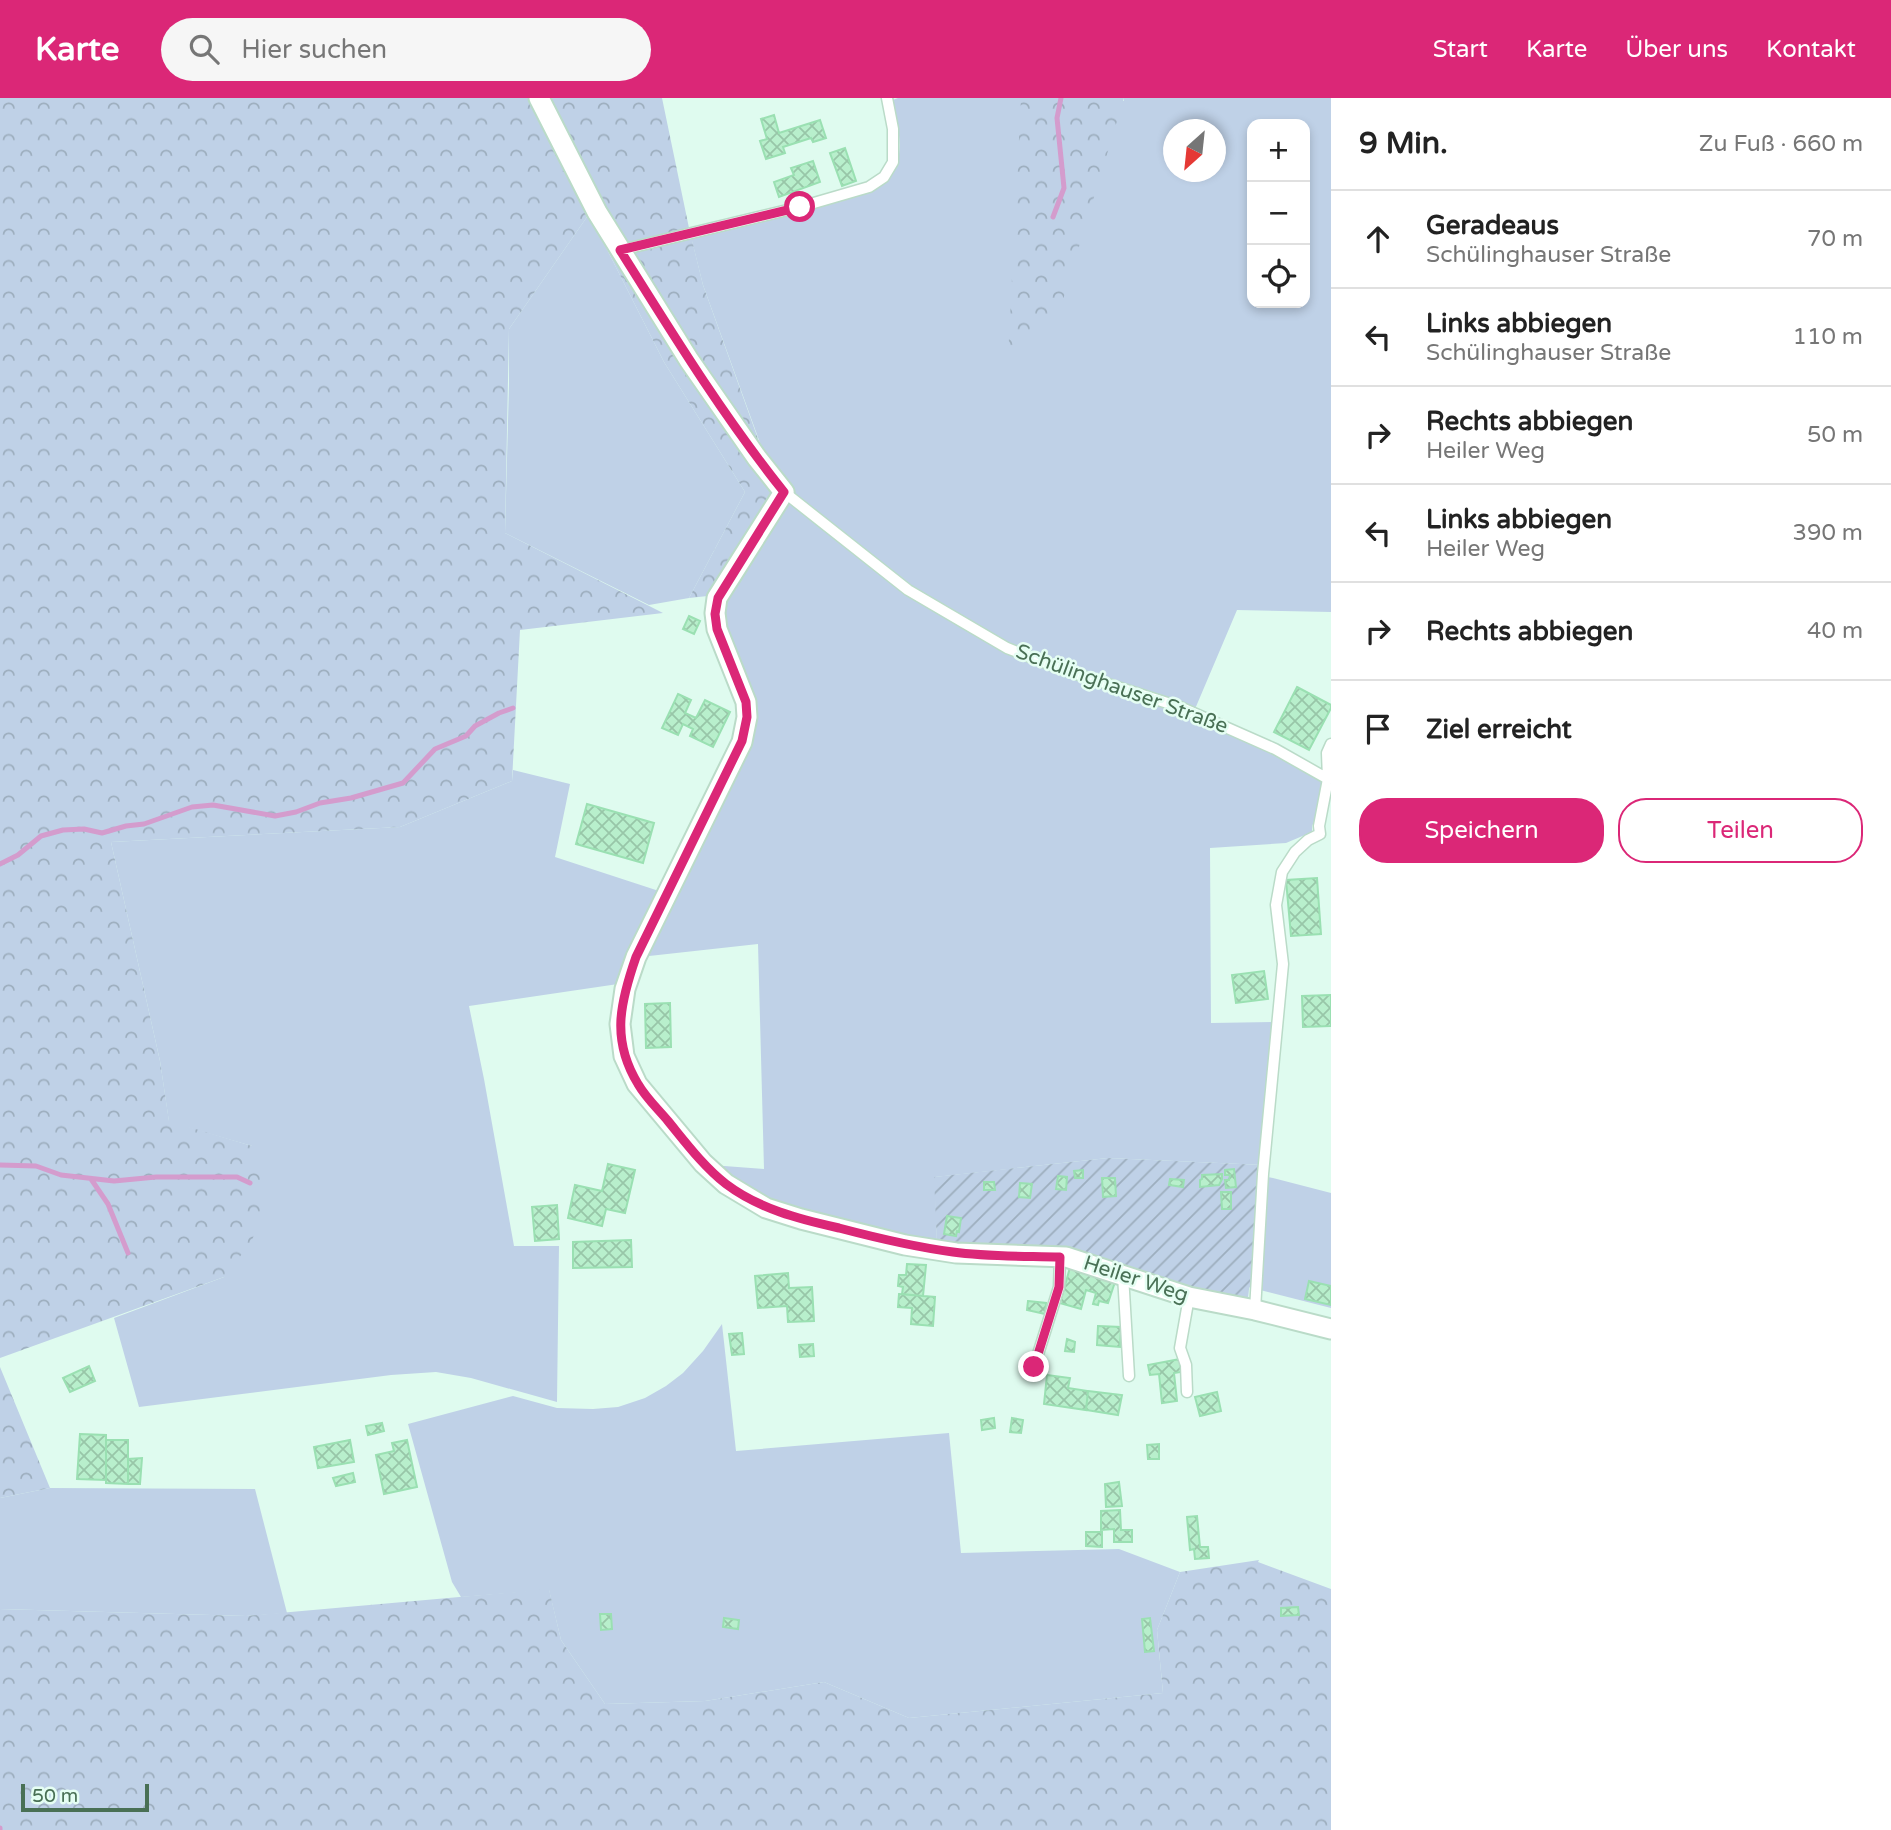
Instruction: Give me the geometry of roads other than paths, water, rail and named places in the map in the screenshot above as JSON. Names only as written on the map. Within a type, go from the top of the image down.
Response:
[{"type":"street","name":"Schülinghauser Straße","points":[[539,98],[597,212],[688,360],[784,492]]},
{"type":"street","name":"Heiler Weg","points":[[784,492],[718,598],[715,614],[717,629],[746,702],[747,717],[742,741],[636,957],[625,989],[620,1024],[624,1055],[643,1091],[703,1163],[726,1184],[766,1208],[905,1245],[956,1253],[1066,1257],[1189,1297],[1331,1329]]},
{"type":"lane","points":[[620,250],[800,207],[869,187],[884,177],[893,162],[893,129],[887,98]]},
{"type":"lane","name":"Schülinghauser Straße","points":[[784,492],[908,590],[1007,648],[1064,670],[1180,707],[1275,748],[1328,779]]},
{"type":"lane","points":[[1251,1309],[1283,964],[1276,905],[1282,872],[1295,852],[1308,840],[1320,834],[1328,779],[1327,753],[1331,744]]},
{"type":"lane","points":[[1034,1367],[1059,1287],[1060,1257]]},
{"type":"lane","points":[[1123,1274],[1129,1376]]},
{"type":"lane","points":[[1187,1392],[1186,1365],[1180,1348],[1189,1297]]},
{"type":"waterway","points":[[1053,217],[1064,188],[1057,118],[1061,98]]},
{"type":"waterway","points":[[0,864],[18,855],[41,836],[63,830],[84,829],[102,833],[144,824],[192,807],[213,805],[275,816],[403,783],[435,749],[466,736],[475,726],[513,708]]},
{"type":"waterway","points":[[0,1165],[36,1166],[61,1175],[114,1181],[156,1177],[237,1177],[250,1183]]},
{"type":"waterway","points":[[91,1179],[108,1204],[128,1253]]}]
